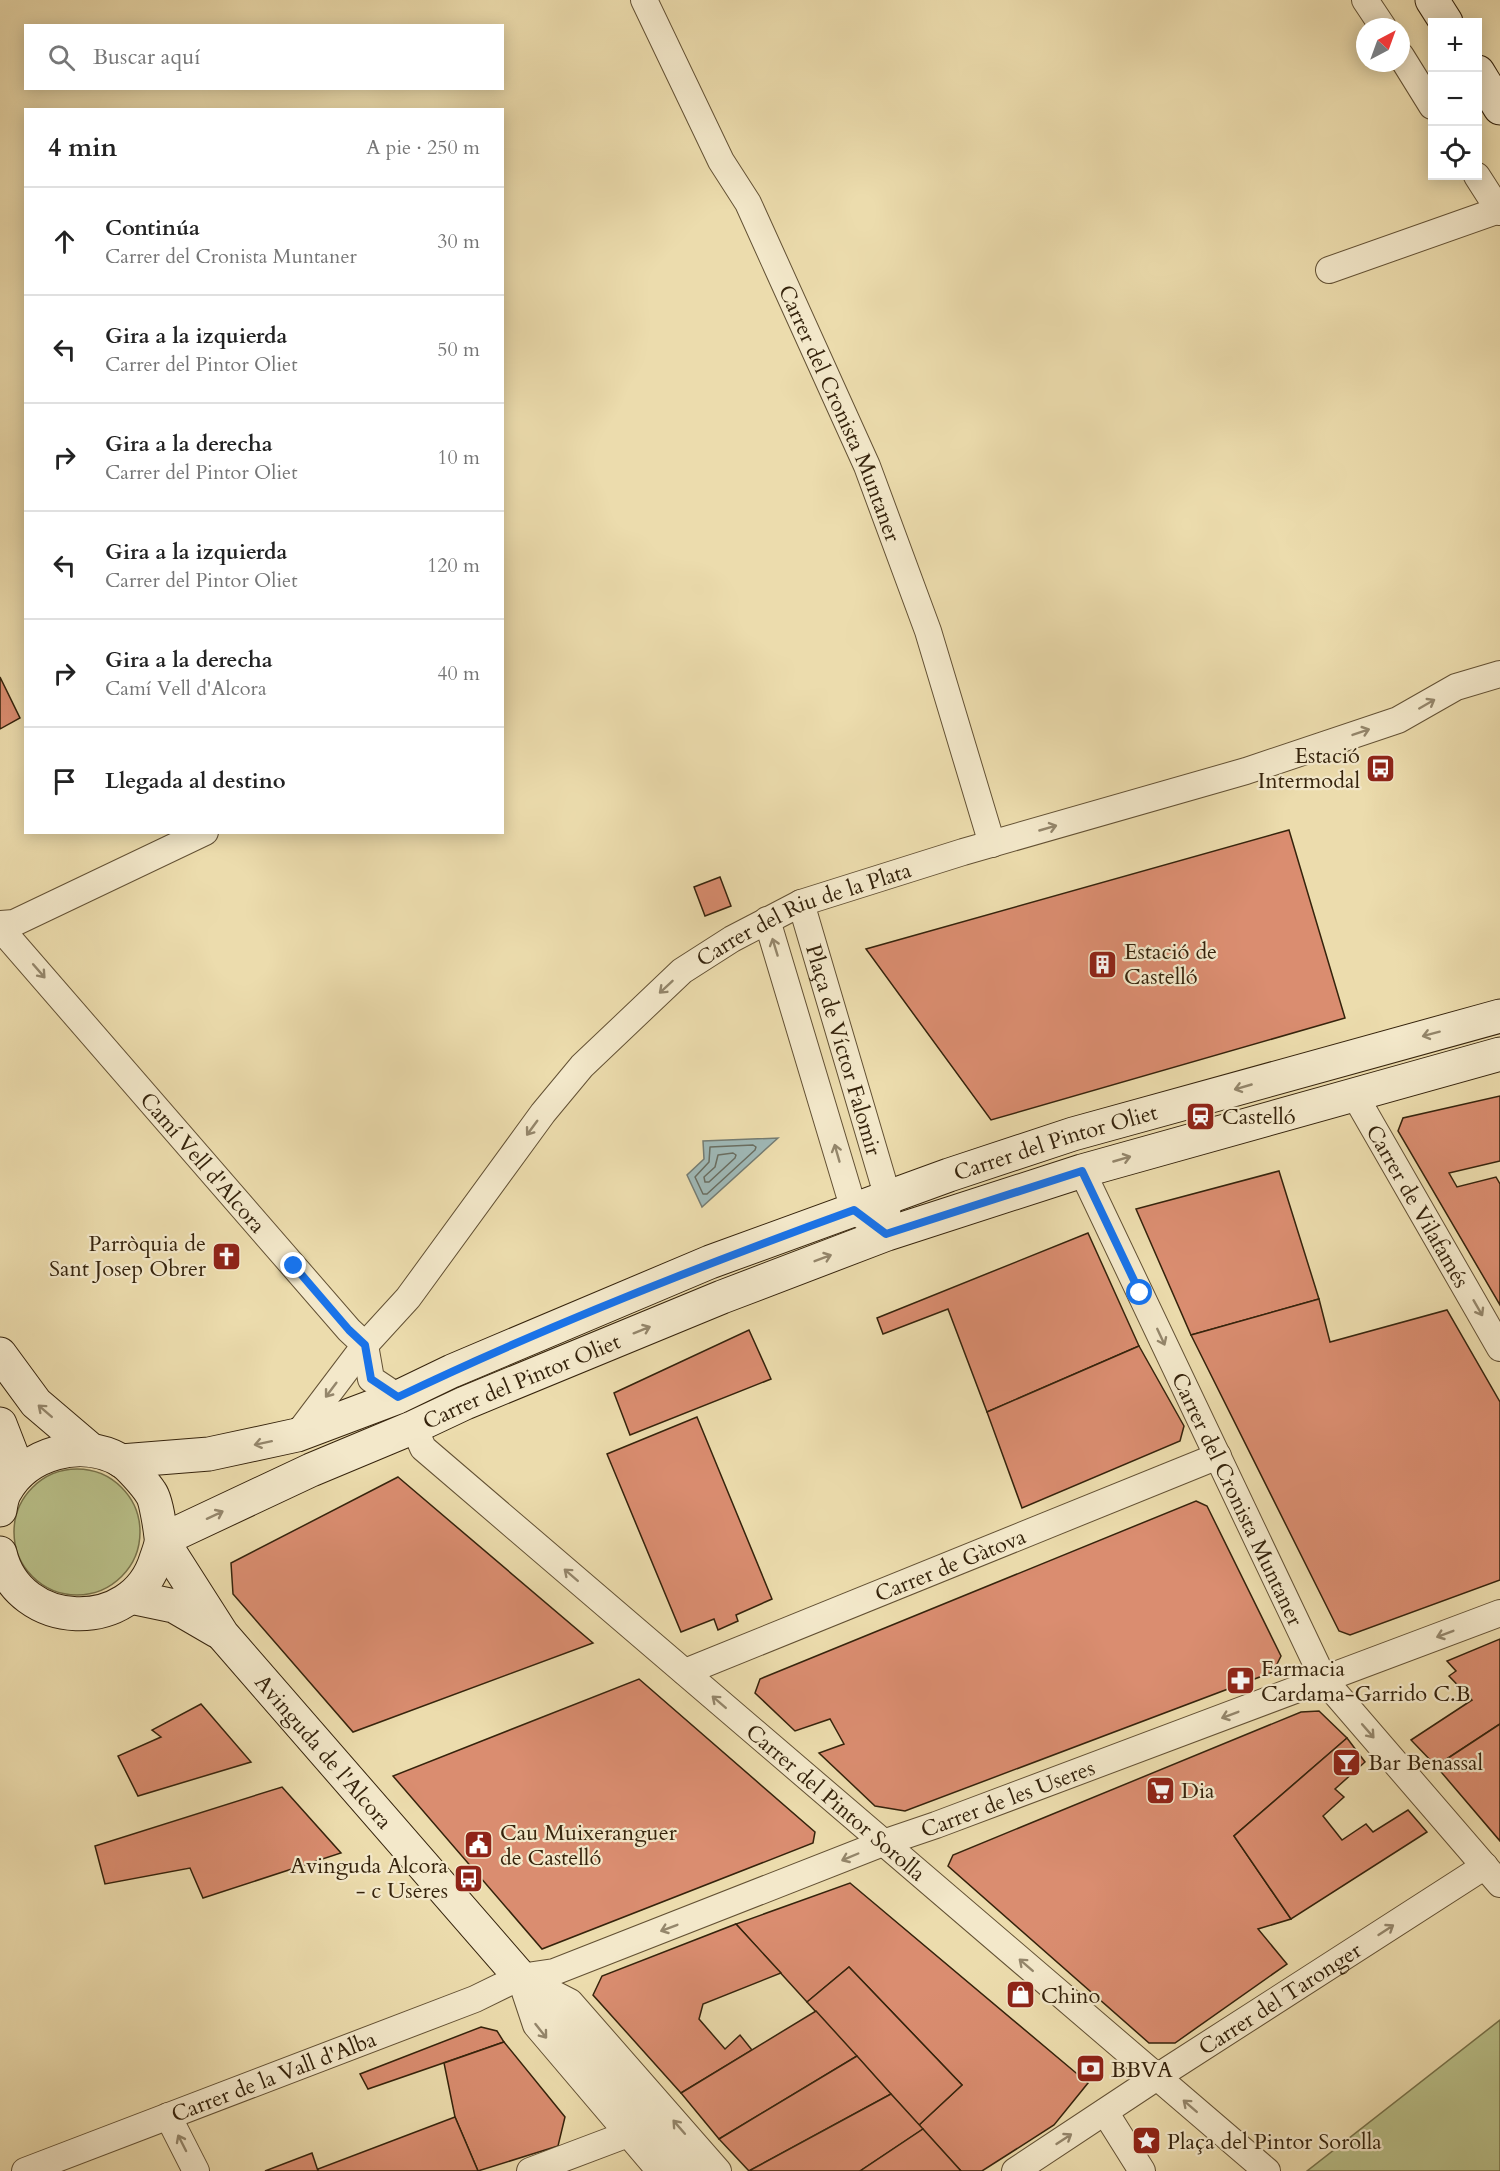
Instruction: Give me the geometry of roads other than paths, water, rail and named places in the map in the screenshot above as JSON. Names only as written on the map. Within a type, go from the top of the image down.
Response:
[{"type":"main road","points":[[1432,0],[1443,18]]},
{"type":"main road","points":[[1482,79],[1500,108]]},
{"type":"main road","name":"Carrer del Pintor Oliet","points":[[121,1461],[209,1454],[297,1436],[398,1397],[452,1371],[710,1262],[888,1198],[1073,1134],[1500,1016]]},
{"type":"main road","name":"Carrer del Pintor Oliet","points":[[162,1540],[311,1470],[465,1402],[701,1305],[886,1234],[1082,1171],[1500,1054]]},
{"type":"main road","points":[[0,1354],[36,1404],[90,1449],[121,1461],[153,1494],[162,1540],[152,1572],[131,1597],[101,1612],[68,1614],[41,1607],[19,1590],[1,1563]]},
{"type":"main road","points":[[0,1424],[6,1493]]},
{"type":"main road","points":[[6,1493],[52,1453],[90,1449]]},
{"type":"main road","name":"Avinguda de l'Alcora","points":[[162,1540],[222,1634],[520,1977],[554,2013],[689,2171]]},
{"type":"main road","name":"Avinguda de l'Alcora","points":[[131,1597],[174,1606],[222,1634]]},
{"type":"street","name":"Carrer del Cronista Muntaner","points":[[644,0],[721,161],[748,203],[867,466],[928,631],[992,844]]},
{"type":"street","points":[[1365,0],[1377,18]]},
{"type":"street","points":[[1410,71],[1428,100]]},
{"type":"street","points":[[1329,270],[1499,211],[1480,180]]},
{"type":"street","name":"Carrer del Riu de la Plata","points":[[297,1436],[365,1345],[408,1298],[543,1113],[582,1066],[682,971],[732,939],[801,903],[992,844],[1246,771],[1398,720],[1455,687],[1500,674]]},
{"type":"street","points":[[0,926],[14,923],[201,834]]},
{"type":"street","name":"Plaça de Víctor Falomir","points":[[801,903],[888,1198]]},
{"type":"street","name":"Plaça de Víctor Falomir","points":[[767,920],[854,1210]]},
{"type":"street","name":"Camí Vell d'Alcora","points":[[0,926],[349,1330],[365,1345]]},
{"type":"street","name":"Carrer de Vilafamés","points":[[1354,1094],[1500,1348]]},
{"type":"street","name":"Carrer del Cronista Muntaner","points":[[1082,1171],[1324,1680],[1492,1875]]},
{"type":"street","points":[[886,1234],[888,1198]]},
{"type":"street","points":[[854,1210],[886,1234]]},
{"type":"street","points":[[365,1345],[371,1379],[398,1397]]},
{"type":"street","name":"Carrer del Pintor Sorolla","points":[[414,1426],[423,1448],[1267,2171]]},
{"type":"street","name":"Carrer de Gàtova","points":[[685,1672],[1218,1456]]},
{"type":"street","name":"Carrer de les Useres","points":[[520,1977],[554,1972],[883,1843],[1500,1613]]},
{"type":"street","name":"Carrer del Taronger","points":[[1015,2171],[1157,2077],[1492,1875]]},
{"type":"street","name":"Carrer de la Vall d'Alba","points":[[25,2171],[475,2000],[520,1977]]},
{"type":"street","name":"Avinguda de l'Alcora","points":[[520,1977],[536,2025],[660,2171]]},
{"type":"street","name":"Avinguda de l'Alcora","points":[[520,1977],[570,2002],[718,2171]]},
{"type":"street","points":[[1105,2112],[1142,2171]]},
{"type":"street","points":[[168,2116],[196,2171]]},
{"type":"street","points":[[531,2171],[628,2134]]},
{"type":"water","points":[[778,1138],[702,1207],[687,1175],[704,1159],[703,1141]]},
{"type":"place","name":"Estació Intermodal","points":[[1381,768]]},
{"type":"place","name":"Estació de Castelló","points":[[1103,964]]},
{"type":"place","name":"Castelló","points":[[1201,1116]]},
{"type":"place","name":"Parròquia de Sant Josep Obrer","points":[[227,1256]]},
{"type":"place","name":"Farmacia Cardama-Garrido C.B","points":[[1240,1681]]},
{"type":"place","name":"Bar Benassal","points":[[1347,1762]]},
{"type":"place","name":"Dia","points":[[1160,1790]]},
{"type":"place","name":"Cau Muixeranguer de Castelló","points":[[479,1845]]},
{"type":"place","name":"Avinguda Alcora - c Useres","points":[[469,1878]]},
{"type":"place","name":"Chino","points":[[1020,1995]]},
{"type":"place","name":"BBVA","points":[[1090,2069]]},
{"type":"place","name":"Plaça del Pintor Sorolla","points":[[1146,2141]]}]
